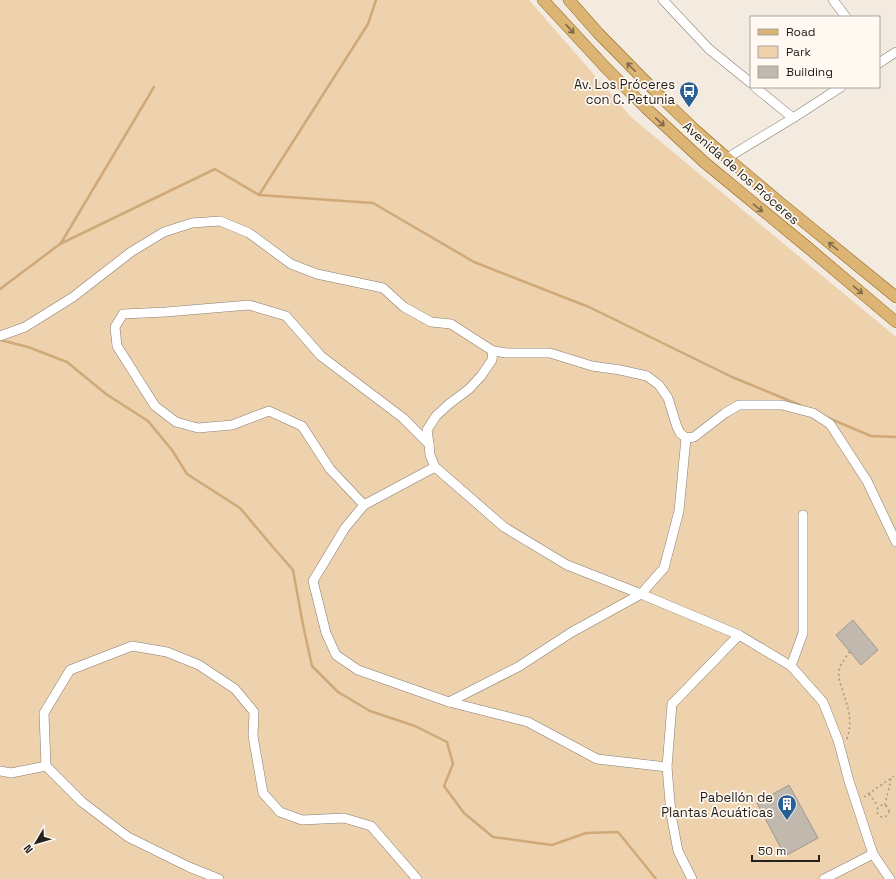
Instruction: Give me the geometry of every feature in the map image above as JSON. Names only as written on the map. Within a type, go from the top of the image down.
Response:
[{"type":"main road","name":"Avenida de los Próceres","points":[[543,0],[607,69],[704,162],[896,322]]},
{"type":"main road","name":"Avenida de los Próceres","points":[[569,0],[599,34],[688,123],[783,205],[896,297]]},
{"type":"street","points":[[663,0],[709,49],[750,82]]},
{"type":"street","points":[[833,0],[845,16]]},
{"type":"street","points":[[880,61],[896,52]]},
{"type":"street","points":[[756,88],[793,118]]},
{"type":"street","points":[[727,158],[839,88]]},
{"type":"street","points":[[0,336],[25,327],[73,297],[131,252],[164,232],[192,223],[220,221],[249,233],[291,264],[317,274],[384,288],[404,307],[431,322],[450,324],[493,351],[507,353],[550,353],[592,366],[647,376],[659,386],[668,398],[677,427],[680,433],[686,438],[694,437],[725,413],[739,405],[782,405],[813,413],[830,424],[867,481],[896,542]]},
{"type":"street","points":[[364,505],[330,469],[302,426],[269,411],[232,425],[198,428],[176,422],[155,406],[117,346],[115,327],[123,314],[249,305],[286,316],[321,356],[403,418],[429,444]]},
{"type":"street","points":[[493,351],[492,360],[482,376],[469,389],[436,416],[428,430],[430,455],[435,467],[504,527],[567,565],[739,635],[791,666],[823,702],[838,740],[849,781],[873,854],[890,879]]},
{"type":"street","points":[[450,702],[518,667],[572,632],[641,594],[664,568],[679,510],[686,438]]},
{"type":"street","points":[[435,467],[364,505],[345,528],[313,581],[326,633],[336,655],[358,670],[450,702],[528,722],[597,759],[667,767]]},
{"type":"street","points":[[791,666],[803,633],[803,516]]},
{"type":"street","points":[[692,879],[678,851],[671,814],[667,767],[672,704],[739,635]]},
{"type":"street","points":[[219,879],[128,837],[82,802],[46,766],[44,713],[70,670],[132,646],[168,652],[199,665],[235,688],[254,712],[254,736],[263,793],[280,812],[302,820],[344,818],[371,826],[417,879]]},
{"type":"street","points":[[0,771],[12,773],[46,766]]},
{"type":"street","points":[[824,879],[873,854]]},
{"type":"path","points":[[840,749],[849,732],[850,714],[839,678],[839,669],[850,651]]},
{"type":"path","points":[[856,803],[894,776]]},
{"type":"path","points":[[869,794],[878,806],[877,811],[879,816],[884,817],[888,815],[890,811],[886,805],[891,778]]},
{"type":"path","points":[[878,806],[886,805]]},
{"type":"green space","points":[[0,0],[529,0],[631,117],[896,337],[896,879],[0,879]]},
{"type":"building","points":[[853,620],[878,650],[861,665],[836,635]]},
{"type":"building","name":"Pabellón de Plantas Acuáticas","points":[[789,785],[818,838],[785,856],[757,803]]},
{"type":"waterway","points":[[0,289],[60,244],[215,169],[259,195],[368,24],[376,0]]},
{"type":"waterway","points":[[61,243],[154,87]]},
{"type":"waterway","points":[[259,195],[373,203],[474,262],[589,307],[732,377],[800,405]]},
{"type":"waterway","points":[[0,340],[28,347],[67,362],[106,394],[148,421],[172,450],[187,474],[240,508],[293,570],[312,666],[338,692],[370,711],[415,726],[447,742],[453,764],[444,786],[464,813],[493,837],[552,845],[586,833],[618,832],[656,879]]},
{"type":"waterway","points":[[826,417],[871,436],[896,437]]},
{"type":"place","name":"Av. Los Próceres con C. Petunia","points":[[689,108]]},
{"type":"place","name":"Pabellón de Plantas Acuáticas","points":[[787,821]]}]
